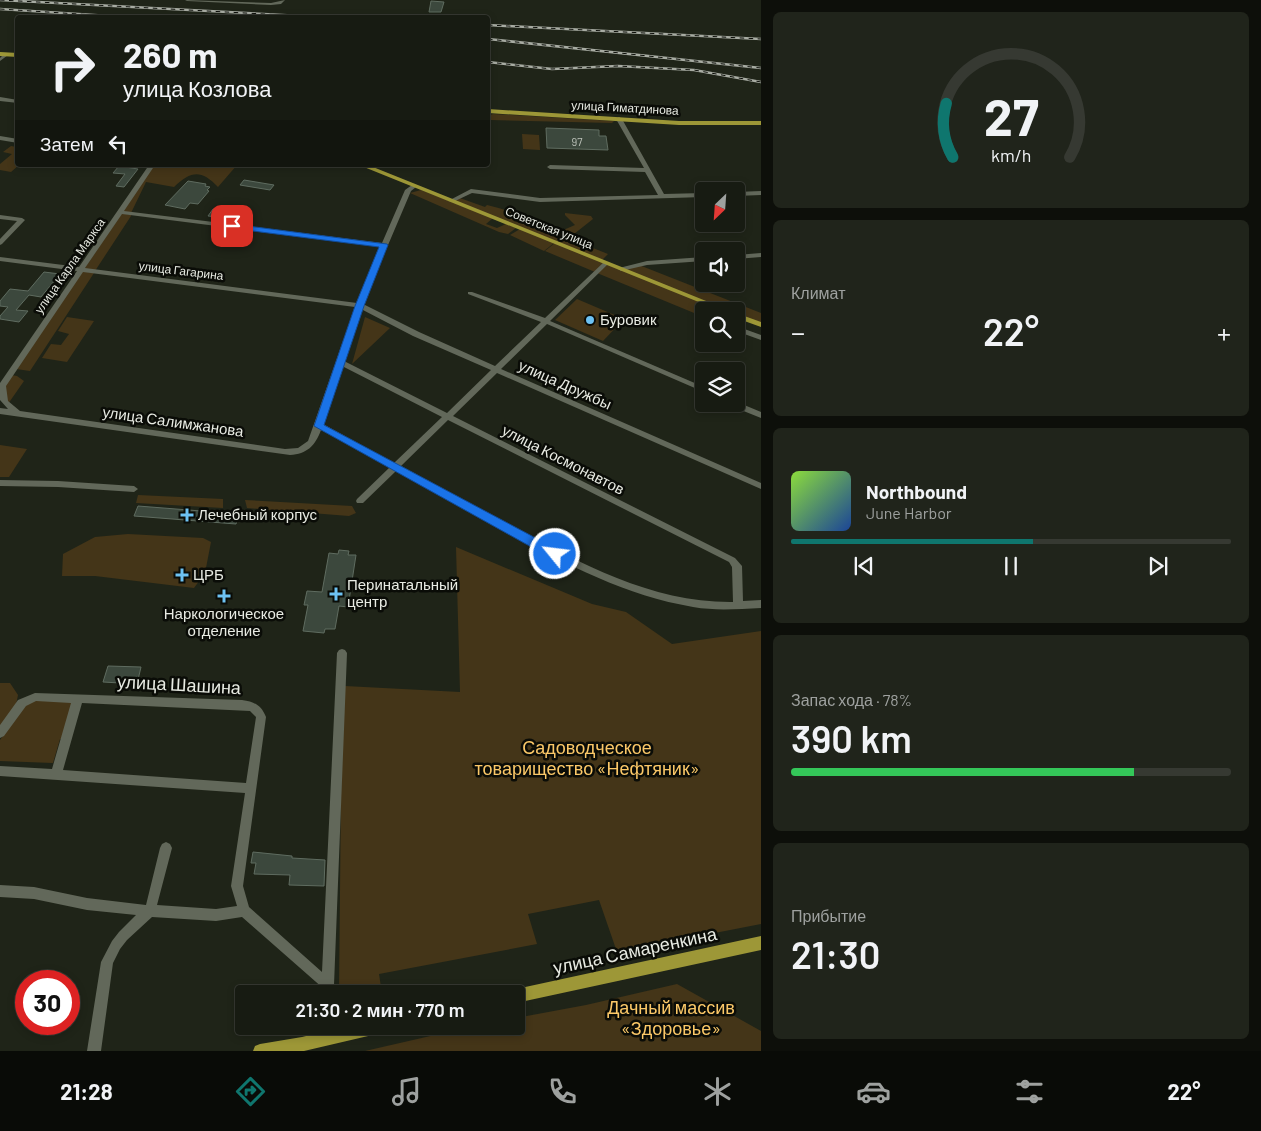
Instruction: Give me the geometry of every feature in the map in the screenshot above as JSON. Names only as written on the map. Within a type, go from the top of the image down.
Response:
[{"type":"main road","name":"улица Гиматдинова","points":[[490,112],[711,124],[761,123]]},
{"type":"main road","name":"Советская улица","points":[[367,167],[704,302]]},
{"type":"main road","points":[[745,319],[761,325]]},
{"type":"main road","name":"улица Самаренкина","points":[[525,994],[761,944]]},
{"type":"main road","points":[[260,1051],[326,1035]]},
{"type":"street","points":[[187,0],[270,4],[279,3],[283,0]]},
{"type":"street","points":[[0,60],[3,54]]},
{"type":"street","points":[[0,99],[15,102]]},
{"type":"street","points":[[620,119],[662,196]]},
{"type":"street","points":[[0,138],[15,140]]},
{"type":"street","name":"улица Карла Маркса","points":[[2,385],[151,167]]},
{"type":"street","points":[[550,167],[648,170]]},
{"type":"street","points":[[414,186],[408,190],[359,306],[319,426],[580,566],[660,596],[709,605],[738,606],[761,604]]},
{"type":"street","points":[[451,200],[469,191],[540,200],[695,195]]},
{"type":"street","points":[[745,194],[761,193]]},
{"type":"street","points":[[121,212],[384,245]]},
{"type":"street","points":[[0,218],[22,220],[0,243]]},
{"type":"street","points":[[745,256],[761,255]]},
{"type":"street","name":"улица Гагарина","points":[[0,260],[359,306]]},
{"type":"street","points":[[621,269],[647,263],[695,260]]},
{"type":"street","points":[[360,501],[606,263]]},
{"type":"street","points":[[470,293],[545,322],[695,386]]},
{"type":"street","name":"улица Дружбы","points":[[359,306],[416,334],[761,486]]},
{"type":"street","points":[[745,332],[761,338]]},
{"type":"street","name":"улица Космонавтов","points":[[340,362],[732,560],[738,569],[738,606]]},
{"type":"street","points":[[2,385],[1,395],[4,402],[9,408],[23,413]]},
{"type":"street","points":[[745,408],[761,415]]},
{"type":"street","points":[[0,411],[23,413]]},
{"type":"street","points":[[0,417],[23,413]]},
{"type":"street","name":"улица Салимжанова","points":[[23,413],[289,452],[304,450],[314,438],[319,426]]},
{"type":"street","points":[[0,483],[58,484],[134,489],[127,489]]},
{"type":"street","points":[[330,985],[342,653]]},
{"type":"street","name":"улица Шашина","points":[[0,733],[19,706],[30,698],[78,698],[252,706],[258,710],[261,717],[237,886],[244,911]]},
{"type":"street","points":[[56,775],[78,698]]},
{"type":"street","points":[[0,771],[251,788]]},
{"type":"street","points":[[94,1051],[107,962],[123,936],[150,911],[166,848]]},
{"type":"street","points":[[0,891],[34,893],[87,904],[150,911],[216,915],[244,911],[326,985]]},
{"type":"green space","points":[[490,115],[614,121],[612,123],[490,120]]},
{"type":"green space","points":[[522,134],[539,135],[540,150],[523,149]]},
{"type":"green space","points":[[11,146],[15,147],[15,167],[17,167],[11,172],[0,170],[0,164],[12,154],[3,152]]},
{"type":"green space","points":[[235,167],[218,187],[206,177],[196,174],[191,175],[174,187],[146,182],[131,213],[123,212],[151,168]]},
{"type":"green space","points":[[421,190],[493,218],[486,224],[497,228],[506,224],[516,228],[508,234],[499,232],[410,193]]},
{"type":"green space","points":[[457,197],[485,207],[487,205],[516,213],[561,231],[575,225],[565,213],[591,216],[593,219],[574,234],[579,239],[578,242],[608,254],[602,260],[452,200]]},
{"type":"green space","points":[[122,213],[131,216],[95,271],[84,269]]},
{"type":"green space","points":[[520,229],[554,243],[544,251],[510,235]]},
{"type":"green space","points":[[555,243],[605,263],[595,272],[545,251]]},
{"type":"green space","points":[[606,264],[703,302],[695,302],[695,313],[597,273]]},
{"type":"green space","points":[[639,265],[695,287],[695,292],[708,292],[733,302],[706,302],[623,269]]},
{"type":"green space","points":[[82,271],[94,273],[30,371],[16,369]]},
{"type":"green space","name":"Буровик","points":[[577,299],[624,319],[603,341],[555,320]]},
{"type":"green space","points":[[745,307],[761,313],[761,323],[745,317]]},
{"type":"green space","points":[[67,317],[94,321],[67,362],[42,358],[51,344],[61,345],[69,334],[58,331]]},
{"type":"green space","points":[[365,317],[390,328],[352,364]]},
{"type":"green space","points":[[11,375],[17,376],[24,381],[8,404],[4,386]]},
{"type":"green space","points":[[0,445],[27,449],[9,477],[0,477]]},
{"type":"green space","points":[[138,495],[223,499],[223,508],[136,503]]},
{"type":"green space","points":[[245,500],[352,506],[356,513],[349,516],[247,508]]},
{"type":"green space","points":[[128,534],[203,538],[211,542],[205,573],[194,588],[95,576],[62,576],[63,554],[95,537]]},
{"type":"green space","name":"Садоводческое товарищество «Нефтяник»","points":[[456,547],[592,604],[626,612],[672,644],[761,631],[761,924],[617,952],[599,900],[528,914],[537,944],[379,974],[381,985],[339,985],[341,789],[345,686],[460,692]]},
{"type":"green space","points":[[0,683],[10,683],[18,695],[16,705],[0,728]]},
{"type":"green space","points":[[36,699],[76,701],[64,739],[60,739],[53,763],[0,761],[0,740],[22,707]]},
{"type":"green space","name":"Дачный массив «Здоровье»","points":[[677,984],[761,1031],[761,1051],[365,1051],[435,1035],[525,1035],[525,1016],[586,1005]]},
{"type":"building","points":[[431,1],[444,2],[441,12],[429,12]]},
{"type":"building","points":[[546,128],[599,130],[599,136],[606,136],[608,150],[547,148]]},
{"type":"building","points":[[118,167],[138,169],[124,187],[116,186],[125,174],[113,173]]},
{"type":"building","points":[[244,180],[274,185],[270,190],[240,185]]},
{"type":"building","points":[[188,181],[206,184],[205,186],[210,187],[207,190],[209,191],[198,204],[190,203],[185,209],[165,205]]},
{"type":"building","points":[[213,209],[239,212],[234,219],[208,216]]},
{"type":"building","points":[[44,272],[60,274],[41,297],[29,295],[16,310],[28,311],[19,322],[0,319],[0,316],[8,307],[0,306],[0,301],[10,289],[28,291]]},
{"type":"building","name":"Лечебный корпус","points":[[138,506],[239,514],[236,524],[134,516]]},
{"type":"building","name":"Перинатальный центр","points":[[339,550],[349,551],[348,555],[356,555],[348,607],[339,606],[335,629],[325,629],[324,633],[303,631],[308,605],[304,605],[307,591],[322,592],[329,553],[338,554]]},
{"type":"building","points":[[108,666],[141,667],[137,684],[103,682]]},
{"type":"building","points":[[253,852],[292,856],[292,858],[325,860],[324,886],[289,885],[290,875],[254,874],[256,863],[251,863]]},
{"type":"railway","points":[[0,0],[282,15]]},
{"type":"railway","points":[[0,9],[94,15]]},
{"type":"railway","points":[[490,25],[761,39]]},
{"type":"railway","points":[[490,39],[761,68]]},
{"type":"railway","points":[[490,62],[552,69],[618,66],[694,70],[761,82]]},
{"type":"place","name":"Буровик","points":[[590,320]]},
{"type":"place","name":"Лечебный корпус","points":[[187,515]]},
{"type":"place","name":"ЦРБ","points":[[182,575]]},
{"type":"place","name":"Перинатальный центр","points":[[336,594]]},
{"type":"place","name":"Наркологическое отделение","points":[[224,596]]},
{"type":"route","points":[[232,226],[384,245],[359,306],[319,426],[555,554]]}]
